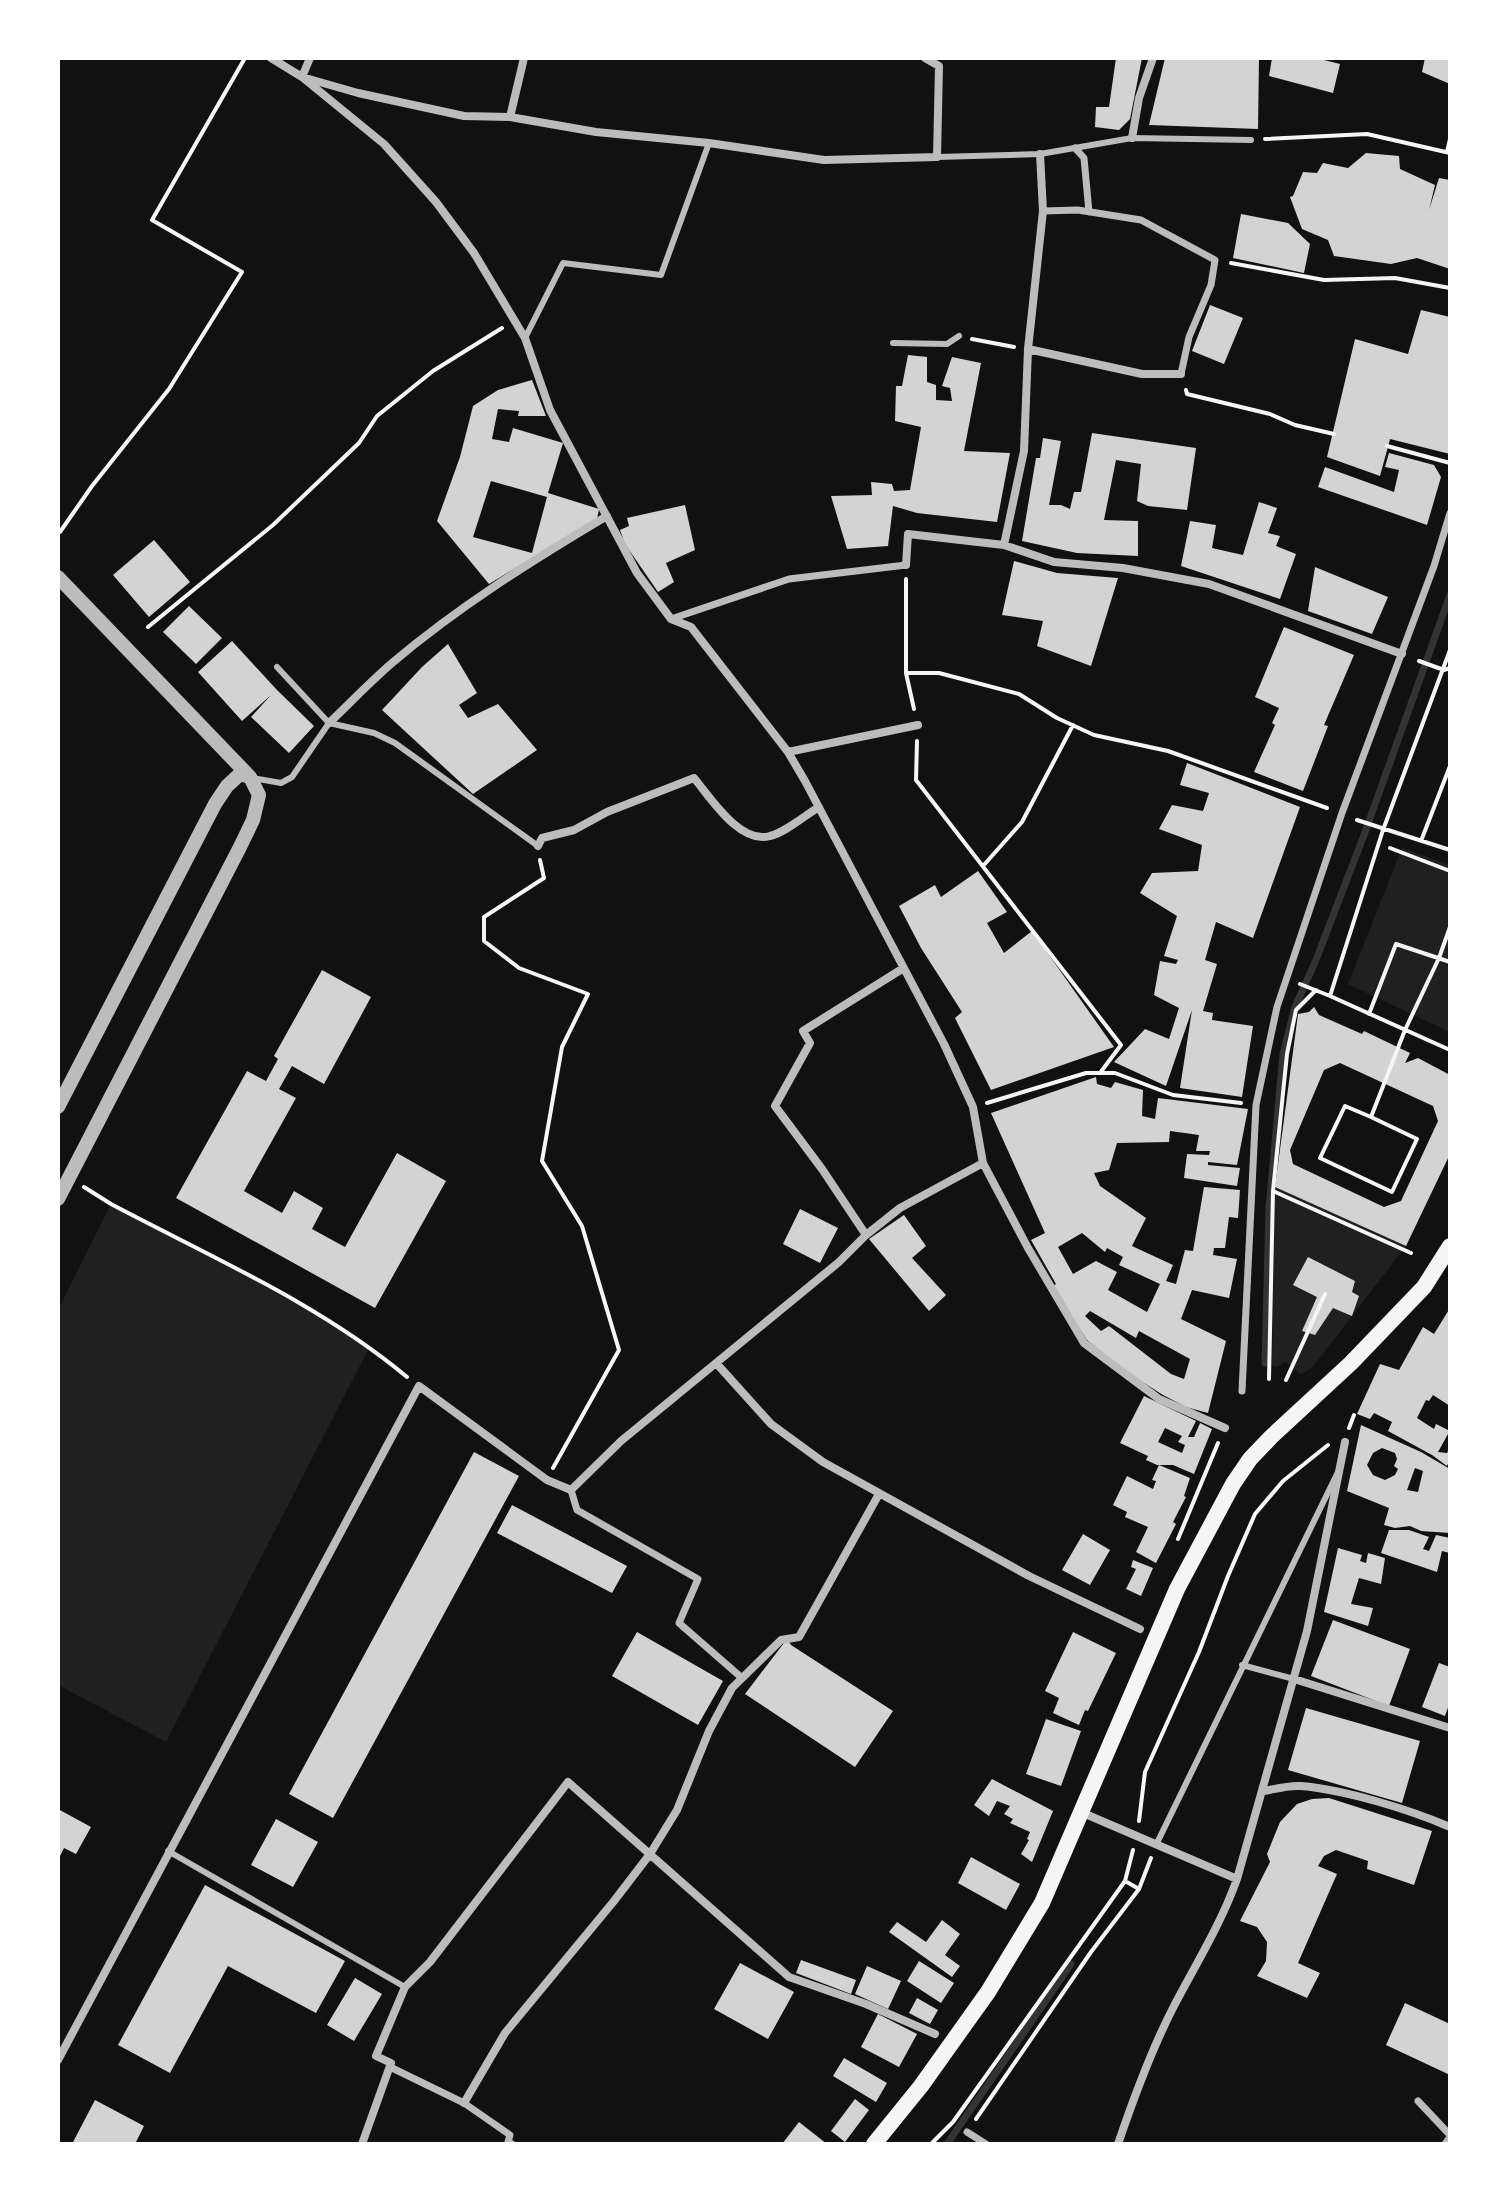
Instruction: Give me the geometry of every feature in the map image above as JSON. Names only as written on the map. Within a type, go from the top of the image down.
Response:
[{"type":"main road","points":[[874,2144],[921,2086],[995,1981],[1042,1903],[1177,1589],[1233,1484],[1250,1459],[1271,1437],[1351,1363],[1424,1287],[1450,1246]]},
{"type":"street","points":[[271,58],[302,77],[384,144],[436,202],[474,253],[525,338],[550,410],[637,573],[671,619],[691,627],[788,752],[819,807],[944,1044],[973,1107],[983,1163],[1084,1343],[1159,1399],[1225,1428]]},
{"type":"street","points":[[302,77],[310,58]]},
{"type":"street","points":[[510,117],[524,58]]},
{"type":"street","points":[[302,77],[358,93],[464,116],[510,117],[596,132],[709,143],[824,160],[937,157],[939,66],[925,58]]},
{"type":"street","points":[[1132,138],[1139,98],[1153,58]]},
{"type":"street","points":[[1075,148],[1084,158],[1089,212]]},
{"type":"street","points":[[1004,545],[1024,451],[1028,349],[1043,211],[1040,154]]},
{"type":"street","points":[[1028,349],[1142,374],[1181,374],[1189,337],[1211,285],[1215,260],[1141,220],[1089,212],[1043,211]]},
{"type":"street","points":[[1242,1391],[1256,1105],[1277,1007],[1342,813],[1402,654],[1450,513]]},
{"type":"street","points":[[329,723],[391,664],[440,625],[550,550],[607,516]]},
{"type":"street","points":[[671,619],[789,579],[906,565],[908,534],[1004,545],[1054,562],[1123,568],[1209,584],[1402,654]]},
{"type":"street","points":[[58,577],[250,777],[259,795],[253,820],[58,1199]]},
{"type":"street","points":[[788,752],[918,725]]},
{"type":"street","points":[[58,1107],[215,804],[240,774],[250,777]]},
{"type":"street","points":[[538,846],[542,838],[574,830],[617,808],[694,778],[730,821],[757,837],[770,836],[819,807]]},
{"type":"street","points":[[866,1235],[775,1106],[810,1043],[803,1031],[902,969]]},
{"type":"street","points":[[571,1490],[621,1441],[717,1364],[900,1208],[983,1163]]},
{"type":"street","points":[[717,1364],[771,1424],[823,1462],[1029,1576],[1140,1629]]},
{"type":"street","points":[[58,2060],[419,1386],[547,1480],[571,1490]]},
{"type":"street","points":[[1118,2144],[1153,2051],[1225,1911],[1237,1879],[1307,1631],[1340,1468],[1341,1439]]},
{"type":"street","points":[[571,1490],[577,1510],[698,1579],[679,1623],[742,1678]]},
{"type":"street","points":[[464,2103],[505,2033],[650,1854],[677,1810],[709,1731],[732,1688],[781,1640],[799,1637],[879,1494]]},
{"type":"street","points":[[1294,1679],[1450,1728]]},
{"type":"street","points":[[362,2144],[391,2063],[376,2056],[405,1987],[430,1962],[568,1782],[789,1977],[866,2004],[935,2034]]},
{"type":"street","points":[[1264,1791],[1297,1785],[1331,1791],[1423,1816],[1450,1827]]},
{"type":"street","points":[[1083,1813],[1237,1879]]},
{"type":"street","points":[[390,2067],[464,2103],[510,2135],[508,2142],[512,2144]]},
{"type":"street","points":[[1418,2101],[1450,2136],[1445,2144]]},
{"type":"street","points":[[967,2132],[986,2144]]},
{"type":"lane","points":[[937,157],[1040,154],[1132,138],[1251,140]]},
{"type":"lane","points":[[525,338],[563,263],[661,275],[709,143]]},
{"type":"lane","points":[[893,343],[947,344],[959,336]]},
{"type":"lane","points":[[277,667],[329,723],[374,733],[395,743],[538,846]]},
{"type":"lane","points":[[250,777],[281,783],[292,777],[329,723]]},
{"type":"lane","points":[[1156,1845],[1340,1468]]},
{"type":"lane","points":[[1242,1665],[1294,1679]]},
{"type":"lane","points":[[168,1851],[405,1987]]},
{"type":"path","points":[[60,532],[92,486],[169,389],[242,272],[152,220],[245,58]]},
{"type":"path","points":[[1251,140],[1367,134],[1448,153],[1450,139]]},
{"type":"path","points":[[1215,260],[1324,280],[1395,278],[1450,288]]},
{"type":"path","points":[[148,627],[273,525],[359,443],[377,416],[433,371],[515,320]]},
{"type":"path","points":[[959,336],[1028,349]]},
{"type":"path","points":[[1181,374],[1187,394],[1270,414],[1295,425],[1334,434]]},
{"type":"path","points":[[1387,446],[1450,463]]},
{"type":"path","points":[[906,565],[906,673],[918,725],[916,780],[1121,1045],[1100,1073]]},
{"type":"path","points":[[1330,996],[1383,830],[1447,669],[1450,650]]},
{"type":"path","points":[[1419,661],[1447,669]]},
{"type":"path","points":[[906,673],[939,673],[1019,694],[1094,735],[1168,751],[1342,813]]},
{"type":"path","points":[[983,866],[1022,822],[1073,725]]},
{"type":"path","points":[[1421,841],[1450,766]]},
{"type":"path","points":[[1356,819],[1450,850]]},
{"type":"path","points":[[538,846],[544,878],[484,917],[484,941],[519,968],[588,994],[562,1047],[542,1161],[582,1226],[619,1350],[547,1480]]},
{"type":"path","points":[[1390,848],[1450,871]]},
{"type":"path","points":[[1371,1117],[1450,927]]},
{"type":"path","points":[[1369,1014],[1396,944],[1450,962]]},
{"type":"path","points":[[1299,984],[1450,1050]]},
{"type":"path","points":[[1269,1379],[1273,1191],[1289,1041],[1296,1010],[1316,990]]},
{"type":"path","points":[[973,1107],[1086,1073],[1115,1073],[1173,1095],[1256,1105]]},
{"type":"path","points":[[1345,1106],[1371,1117],[1417,1139],[1392,1192],[1320,1158],[1345,1106]]},
{"type":"path","points":[[69,1177],[111,1204],[288,1298],[370,1346],[419,1386]]},
{"type":"path","points":[[1273,1191],[1411,1253]]},
{"type":"path","points":[[1286,1380],[1325,1294]]},
{"type":"path","points":[[1176,1543],[1225,1428]]},
{"type":"path","points":[[931,2144],[953,2122],[1125,1881],[1136,1836],[1145,1772],[1199,1652],[1255,1514],[1283,1481],[1341,1439]]},
{"type":"path","points":[[967,2132],[1091,1952],[1139,1889],[1156,1845]]},
{"type":"path","points":[[1125,1881],[1139,1889]]},
{"type":"path","points":[[1079,1944],[1091,1952]]},
{"type":"shaded area","points":[[1402,848],[1450,865],[1450,1032],[1348,984]]},
{"type":"shaded area","points":[[1275,1187],[1406,1246],[1312,1368],[1301,1374],[1286,1362],[1276,1367],[1272,1365]]},
{"type":"shaded area","points":[[111,1204],[288,1298],[370,1346],[166,1742],[58,1685],[58,1310]]},
{"type":"building","points":[[1116,58],[1142,58],[1130,119],[1119,130],[1095,127],[1096,107],[1109,107]]},
{"type":"building","points":[[1165,58],[1259,58],[1258,129],[1149,125]]},
{"type":"building","points":[[1272,58],[1316,58],[1340,64],[1333,93],[1269,76]]},
{"type":"building","points":[[1425,58],[1450,58],[1450,84],[1422,72]]},
{"type":"building","points":[[1366,153],[1399,156],[1400,169],[1435,185],[1429,210],[1439,178],[1450,180],[1450,269],[1417,258],[1391,264],[1334,256],[1328,240],[1302,229],[1290,197],[1303,172],[1317,173],[1323,163],[1348,168]]},
{"type":"building","points":[[1241,214],[1288,223],[1310,244],[1304,273],[1233,258]]},
{"type":"building","points":[[1210,305],[1243,318],[1224,364],[1192,351]]},
{"type":"building","points":[[1421,310],[1450,317],[1450,454],[1390,439],[1380,476],[1327,457],[1355,339],[1408,354]]},
{"type":"building","points":[[908,355],[927,357],[927,382],[936,385],[936,400],[952,401],[950,388],[942,386],[952,357],[981,363],[964,451],[1010,453],[997,522],[917,513],[893,506],[888,546],[847,549],[831,496],[872,495],[871,482],[892,484],[894,491],[910,490],[921,427],[895,421],[896,386],[902,386]]},
{"type":"building","points":[[532,380],[546,416],[518,416],[519,411],[498,409],[492,439],[509,442],[513,428],[563,443],[548,493],[599,509],[597,519],[489,584],[437,521],[460,457],[473,406],[498,390]],"holes":[[[491,481],[547,497],[532,553],[473,537]]]},
{"type":"building","points":[[1092,433],[1196,448],[1187,510],[1148,506],[1137,501],[1141,464],[1116,460],[1104,520],[1138,521],[1138,556],[1077,553],[1022,541],[1036,458],[1040,458],[1043,438],[1061,441],[1049,505],[1070,509],[1074,492],[1081,492]]},
{"type":"building","points":[[1389,453],[1434,465],[1441,477],[1427,525],[1318,487],[1325,467],[1394,492],[1399,470],[1385,467]]},
{"type":"building","points":[[1259,502],[1277,508],[1268,533],[1280,536],[1276,546],[1296,554],[1280,599],[1181,566],[1190,521],[1216,525],[1212,548],[1243,555]]},
{"type":"building","points":[[685,505],[695,550],[666,563],[674,582],[658,592],[625,544],[620,530],[629,526],[627,518]]},
{"type":"building","points":[[154,540],[190,582],[149,617],[113,575]]},
{"type":"building","points":[[1014,561],[1057,573],[1118,578],[1091,666],[1037,646],[1043,621],[1002,615]]},
{"type":"building","points":[[1315,567],[1388,597],[1372,634],[1308,611]]},
{"type":"building","points":[[189,606],[222,638],[196,664],[163,632]]},
{"type":"building","points":[[1284,627],[1354,655],[1324,725],[1328,726],[1303,791],[1254,772],[1275,725],[1272,723],[1279,708],[1255,697]]},
{"type":"building","points":[[232,641],[314,726],[289,753],[251,717],[271,695],[242,721],[198,672]]},
{"type":"building","points":[[448,644],[477,693],[459,705],[468,718],[498,704],[537,750],[473,794],[382,710]]},
{"type":"building","points":[[1187,763],[1300,807],[1253,938],[1216,922],[1205,960],[1217,964],[1203,1011],[1213,1013],[1212,1020],[1253,1026],[1242,1097],[1180,1088],[1192,1010],[1166,1086],[1114,1062],[1145,1029],[1169,1039],[1179,1008],[1154,995],[1160,961],[1176,964],[1178,960],[1164,956],[1177,916],[1140,893],[1152,873],[1198,871],[1202,845],[1159,829],[1172,805],[1203,811],[1209,793],[1180,785]]},
{"type":"building","points":[[978,871],[1007,912],[987,923],[1004,953],[1032,931],[1114,1047],[991,1090],[955,1018],[962,1012],[921,948],[899,906],[935,885],[941,897]]},
{"type":"building","points":[[322,970],[371,997],[324,1084],[292,1066],[279,1089],[296,1098],[244,1191],[282,1213],[294,1191],[323,1208],[312,1229],[345,1247],[397,1153],[446,1181],[375,1308],[176,1198],[247,1071],[266,1081],[278,1059],[274,1056]]},
{"type":"building","points":[[1314,1007],[1319,1015],[1362,1034],[1364,1031],[1410,1053],[1405,1063],[1418,1058],[1450,1075],[1450,1154],[1406,1246],[1275,1187],[1298,1014],[1309,1012]],"holes":[[[1340,1063],[1433,1106],[1438,1121],[1401,1201],[1384,1207],[1293,1164],[1290,1150],[1324,1070]]]},
{"type":"building","points":[[1096,1077],[1097,1084],[1111,1088],[1115,1082],[1143,1090],[1142,1116],[1155,1119],[1158,1098],[1248,1109],[1237,1165],[1208,1162],[1208,1165],[1240,1168],[1237,1186],[1184,1178],[1187,1154],[1209,1155],[1210,1151],[1196,1151],[1199,1135],[1170,1131],[1169,1142],[1117,1143],[1109,1170],[1094,1173],[1100,1186],[1146,1218],[1132,1246],[1173,1265],[1166,1281],[1176,1284],[1185,1250],[1193,1251],[1204,1187],[1240,1190],[1238,1218],[1229,1217],[1225,1248],[1214,1248],[1213,1255],[1237,1259],[1229,1298],[1192,1290],[1181,1319],[1226,1341],[1208,1413],[1186,1407],[1163,1395],[1125,1371],[1087,1340],[1053,1286],[1056,1284],[1031,1240],[1045,1233],[991,1113]],"holes":[[[1082,1233],[1105,1252],[1107,1248],[1123,1257],[1119,1265],[1160,1284],[1147,1312],[1108,1290],[1117,1272],[1096,1261],[1073,1274],[1058,1247]],[[1090,1311],[1136,1338],[1139,1331],[1190,1359],[1184,1379],[1171,1374],[1109,1326],[1101,1331],[1085,1316]]]},
{"type":"building","points":[[800,1209],[838,1228],[820,1263],[783,1244]]},
{"type":"building","points":[[904,1215],[926,1246],[912,1258],[946,1295],[929,1311],[869,1239]]},
{"type":"building","points":[[1308,1257],[1355,1281],[1352,1292],[1359,1296],[1352,1316],[1333,1308],[1315,1335],[1302,1331],[1317,1297],[1293,1285]]},
{"type":"building","points":[[1450,1308],[1450,1406],[1433,1395],[1429,1401],[1426,1400],[1417,1418],[1434,1429],[1436,1424],[1448,1430],[1450,1425],[1450,1435],[1438,1452],[1447,1453],[1450,1447],[1447,1466],[1388,1431],[1392,1422],[1374,1413],[1370,1419],[1357,1414],[1380,1364],[1399,1370],[1423,1327],[1434,1334]]},
{"type":"building","points":[[1144,1396],[1196,1421],[1188,1437],[1194,1437],[1200,1423],[1212,1429],[1194,1474],[1173,1465],[1157,1465],[1146,1460],[1148,1456],[1120,1443]],"holes":[[[1165,1428],[1182,1436],[1178,1442],[1185,1445],[1182,1453],[1158,1442]]]},
{"type":"building","points":[[1361,1425],[1450,1469],[1450,1533],[1384,1525],[1389,1508],[1347,1491]],"holes":[[[1382,1448],[1395,1453],[1397,1459],[1394,1466],[1398,1469],[1395,1475],[1385,1480],[1373,1475],[1367,1465],[1373,1453]],[[1415,1468],[1423,1471],[1418,1492],[1407,1490]]]},
{"type":"building","points":[[474,1452],[519,1476],[333,1818],[289,1794]]},
{"type":"building","points":[[1159,1465],[1190,1478],[1186,1497],[1173,1522],[1176,1524],[1156,1563],[1136,1552],[1148,1527],[1125,1517],[1127,1512],[1113,1505],[1127,1476],[1153,1489],[1156,1481],[1152,1480]]},
{"type":"building","points":[[512,1505],[627,1566],[612,1593],[497,1533]]},
{"type":"building","points":[[1389,1530],[1409,1530],[1429,1537],[1423,1549],[1429,1551],[1436,1535],[1450,1538],[1450,1553],[1442,1551],[1437,1572],[1381,1553]]},
{"type":"building","points":[[1083,1534],[1110,1550],[1090,1585],[1062,1570]]},
{"type":"building","points":[[1338,1548],[1362,1555],[1360,1561],[1366,1563],[1368,1553],[1385,1558],[1381,1584],[1359,1578],[1351,1604],[1373,1608],[1368,1626],[1324,1612]]},
{"type":"building","points":[[1133,1560],[1153,1568],[1141,1596],[1126,1589],[1136,1569],[1131,1567]]},
{"type":"building","points":[[1333,1620],[1410,1649],[1389,1706],[1311,1676]]},
{"type":"building","points":[[637,1632],[723,1681],[698,1725],[612,1676]]},
{"type":"building","points":[[1073,1632],[1116,1653],[1079,1725],[1053,1713],[1059,1698],[1045,1691]]},
{"type":"building","points":[[787,1639],[791,1645],[893,1711],[855,1767],[745,1694]]},
{"type":"building","points":[[1439,1663],[1450,1667],[1450,1702],[1445,1716],[1422,1707]]},
{"type":"building","points":[[1306,1708],[1420,1741],[1402,1803],[1288,1770]]},
{"type":"building","points":[[1046,1719],[1081,1731],[1061,1786],[1026,1774]]},
{"type":"building","points":[[992,1779],[1053,1811],[1032,1862],[1021,1854],[1030,1832],[1010,1823],[1013,1819],[1004,1814],[1010,1806],[997,1801],[989,1816],[974,1805]]},
{"type":"building","points":[[1329,1798],[1432,1831],[1414,1885],[1367,1869],[1368,1861],[1336,1850],[1324,1856],[1318,1866],[1337,1874],[1298,1963],[1320,1973],[1307,1998],[1257,1976],[1266,1961],[1267,1942],[1257,1927],[1240,1921],[1270,1862],[1267,1854],[1280,1822],[1297,1804]]},
{"type":"building","points":[[58,1809],[91,1827],[76,1854],[64,1848],[58,1860]]},
{"type":"building","points":[[276,1819],[318,1842],[293,1887],[251,1865]]},
{"type":"building","points":[[971,1857],[1020,1884],[1006,1910],[958,1883]]},
{"type":"building","points":[[205,1885],[345,1961],[316,2013],[228,1966],[170,2073],[118,2045]]},
{"type":"building","points":[[942,1920],[960,1934],[945,1955],[960,1966],[952,1977],[889,1932],[897,1922],[926,1942]]},
{"type":"building","points":[[801,1960],[856,1980],[851,1994],[796,1973]]},
{"type":"building","points":[[919,1961],[954,1983],[941,2003],[907,1981]]},
{"type":"building","points":[[740,1963],[794,1992],[768,2039],[714,2009]]},
{"type":"building","points":[[867,1966],[901,1981],[888,2009],[855,1994]]},
{"type":"building","points":[[355,1978],[382,1994],[354,2041],[327,2025]]},
{"type":"building","points":[[917,1998],[938,2010],[930,2024],[909,2013]]},
{"type":"building","points":[[1405,2003],[1450,2024],[1450,2075],[1386,2045]]},
{"type":"building","points":[[878,2014],[917,2034],[899,2067],[861,2047]]},
{"type":"building","points":[[844,2058],[887,2083],[876,2102],[833,2076]]},
{"type":"building","points":[[855,2099],[869,2110],[845,2142],[831,2131]]},
{"type":"building","points":[[95,2100],[144,2126],[135,2144],[72,2144]]},
{"type":"building","points":[[799,2122],[827,2144],[782,2144]]},
{"type":"waterway","points":[[1265,1363],[1269,1209],[1283,1054],[1295,1007],[1364,835],[1450,595]]},
{"type":"waterway","points":[[947,2144],[1071,1964]]}]
